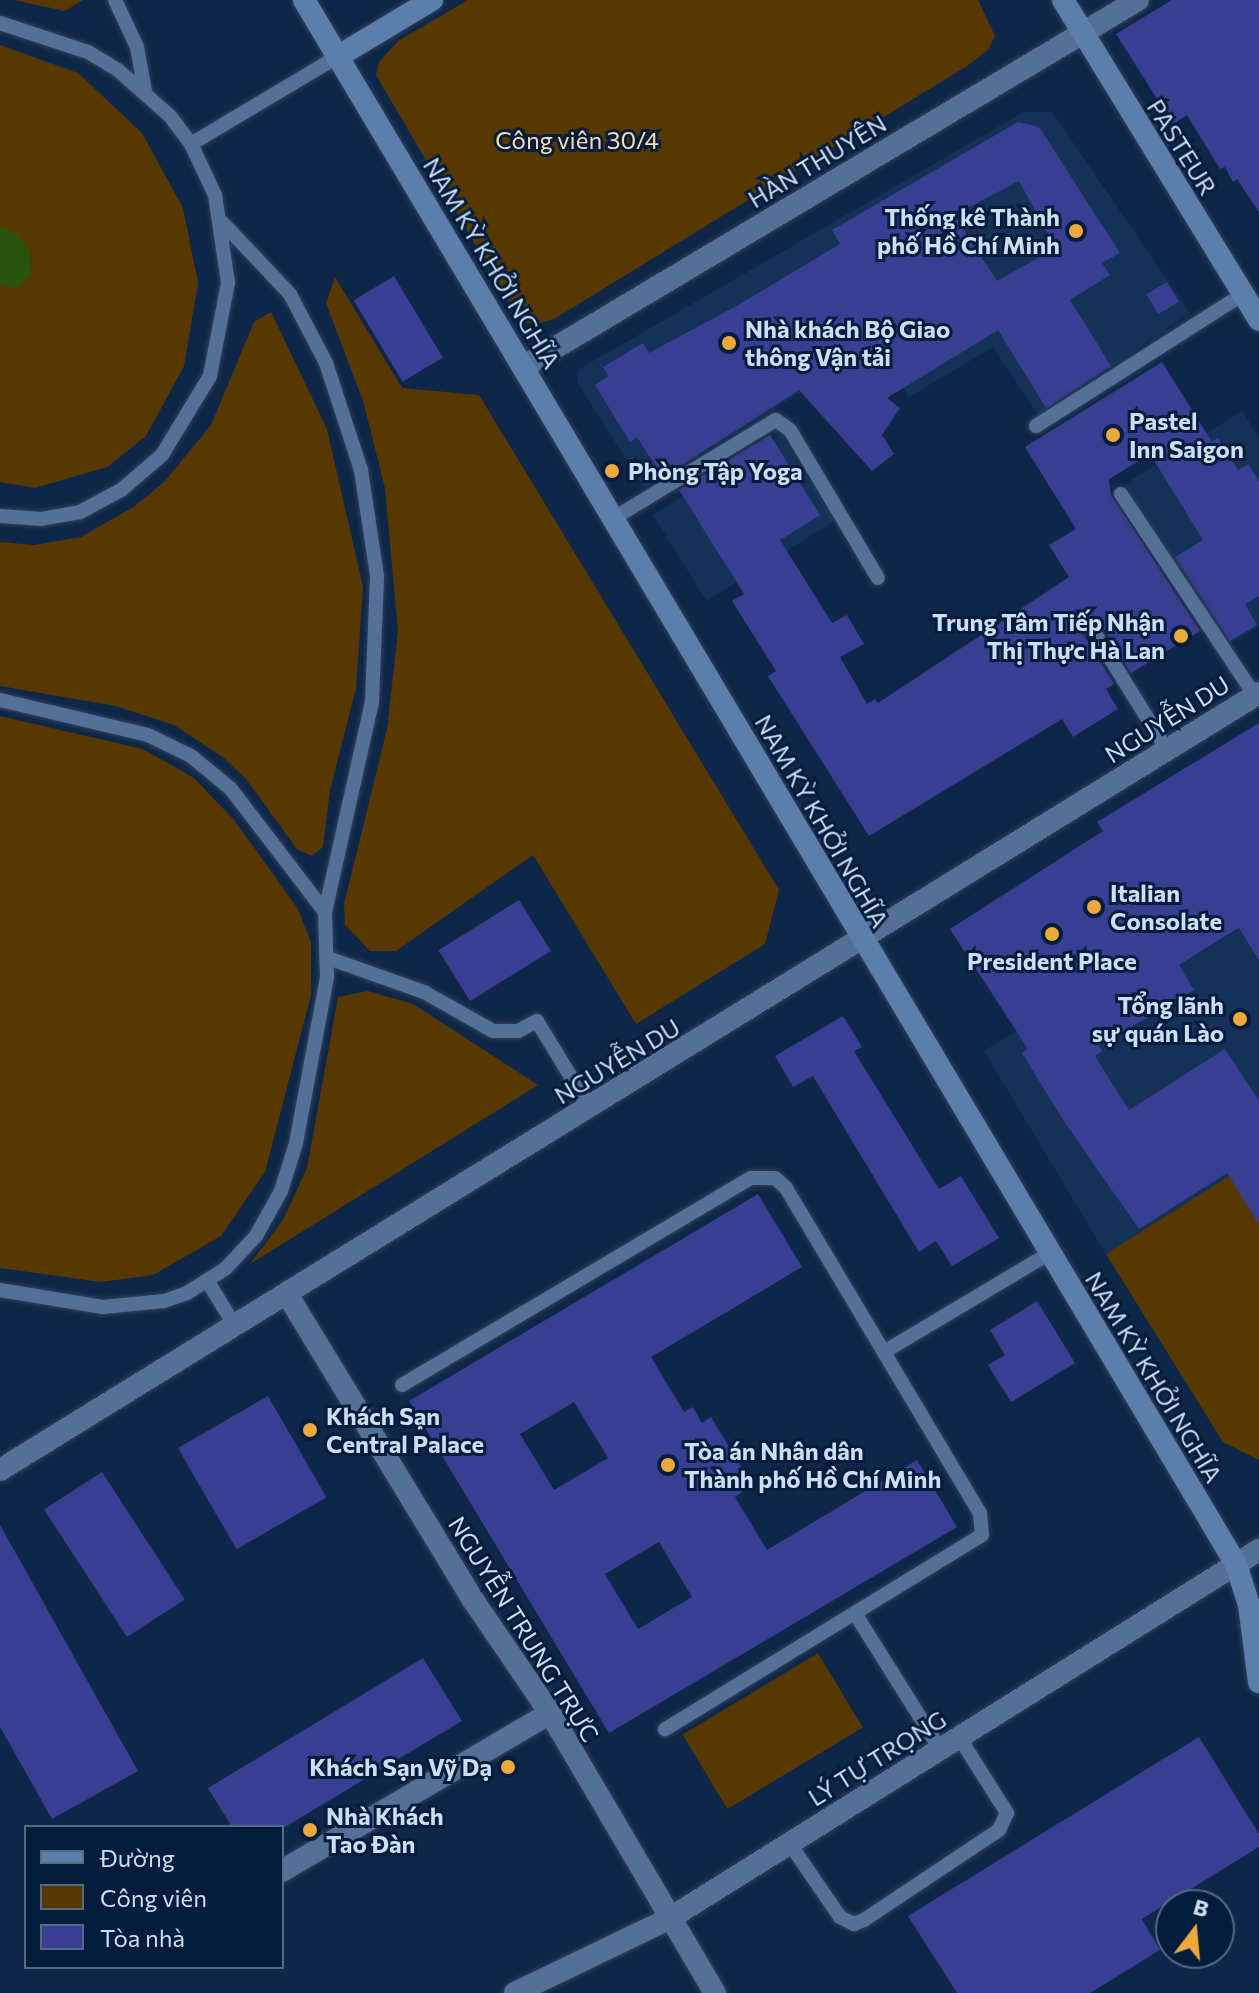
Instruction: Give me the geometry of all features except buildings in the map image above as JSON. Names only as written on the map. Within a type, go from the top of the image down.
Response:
[{"type":"main road","name":"NAM KỲ KHỞI NGHĨA","points":[[304,0],[832,882],[861,942],[1236,1564],[1255,1623],[1259,1682]]},
{"type":"main road","points":[[337,57],[432,0]]},
{"type":"main road","name":"PASTEUR","points":[[1063,0],[1259,320]]},
{"type":"street","name":"HÀN THUYÊN","points":[[523,367],[1138,0]]},
{"type":"street","name":"NGUYỄN DU","points":[[0,1470],[861,942],[1257,694]]},
{"type":"street","name":"NGUYỄN TRUNG TRỰC","points":[[287,1294],[473,1600],[550,1713],[667,1920],[715,1993]]},
{"type":"street","name":"LÝ TỰ TRỌNG","points":[[515,1993],[667,1920],[1259,1550]]},
{"type":"street","points":[[284,1870],[550,1713]]},
{"type":"lane","points":[[115,0],[137,47],[145,91]]},
{"type":"lane","points":[[0,23],[56,37],[88,52],[145,91],[191,144],[222,222],[225,314],[210,376],[178,434],[142,474],[99,504],[42,519],[0,516]]},
{"type":"lane","points":[[191,144],[337,57]]},
{"type":"lane","points":[[0,1290],[76,1305],[134,1305],[164,1301],[208,1282],[256,1236],[285,1179],[328,958],[325,912],[372,702],[378,602],[371,522],[346,415],[310,328],[274,273],[222,222]]},
{"type":"lane","points":[[1036,426],[1243,294]]},
{"type":"lane","points":[[614,518],[776,420],[790,430],[878,578]]},
{"type":"lane","points":[[1121,494],[1257,694]]},
{"type":"lane","points":[[1089,624],[1167,750]]},
{"type":"lane","points":[[0,700],[137,732],[191,756],[231,789],[325,912]]},
{"type":"lane","points":[[328,958],[414,988],[493,1031],[518,1031],[537,1021],[590,1108]]},
{"type":"lane","points":[[402,1385],[751,1178],[764,1175],[786,1188],[983,1524],[975,1543],[665,1729]]},
{"type":"lane","points":[[884,1352],[1050,1253]]},
{"type":"lane","points":[[208,1282],[235,1326]]},
{"type":"lane","points":[[856,1615],[940,1749]]},
{"type":"lane","points":[[790,1844],[840,1917],[854,1924],[864,1920],[999,1830],[1007,1813],[959,1737]]},
{"type":"shaded area","points":[[1024,112],[1052,112],[1190,313],[1039,416],[993,347],[909,397],[878,345],[644,488],[578,383],[578,370]]},
{"type":"shaded area","points":[[0,226],[15,233],[30,250],[31,275],[16,288],[0,285]]},
{"type":"shaded area","points":[[1242,411],[1259,438],[1259,626],[1226,646],[1125,484]]},
{"type":"shaded area","points":[[781,435],[835,521],[706,601],[653,515]]},
{"type":"shaded area","points":[[1259,918],[1259,1157],[1106,1254],[984,1051],[1170,938],[1185,962]]},
{"type":"green space","points":[[14,0],[83,0],[65,11]]},
{"type":"green space","name":"Công viên 30/4","points":[[468,0],[978,0],[995,36],[988,50],[967,66],[554,319],[536,324],[521,322],[376,75],[379,62],[398,41]]},
{"type":"green space","points":[[0,45],[78,73],[142,133],[183,208],[198,283],[184,366],[146,436],[107,467],[35,488],[0,482]]},
{"type":"green space","points":[[335,277],[402,388],[479,395],[779,890],[765,944],[636,1024],[533,855],[396,951],[370,951],[345,925],[344,904],[387,729],[398,631],[385,488],[363,401],[326,303]]},
{"type":"green space","points":[[271,312],[327,429],[363,587],[356,688],[330,790],[323,847],[312,856],[297,849],[246,779],[224,758],[174,725],[116,706],[0,686],[0,542],[34,545],[81,537],[135,506],[164,482],[211,425],[254,322]]},
{"type":"green space","points":[[0,716],[143,749],[194,778],[235,821],[298,909],[311,943],[311,995],[265,1172],[221,1236],[153,1275],[101,1282],[0,1268]]},
{"type":"green space","points":[[368,991],[413,1004],[538,1085],[250,1264],[283,1220],[307,1168],[338,997]]},
{"type":"green space","points":[[1259,1157],[1259,1460],[1223,1442],[1106,1254]]},
{"type":"green space","points":[[818,1653],[863,1728],[727,1809],[683,1734]]},
{"type":"place","name":"Thống kê Thành phố Hồ Chí Minh","points":[[1076,231]]},
{"type":"place","name":"Nhà khách Bộ Giao thông Vận tải","points":[[729,343]]},
{"type":"place","name":"Pastel Inn Saigon","points":[[1113,435]]},
{"type":"place","name":"Phòng Tập Yoga","points":[[612,471]]},
{"type":"place","name":"Trung Tâm Tiếp Nhận Thị Thực Hà Lan","points":[[1181,636]]},
{"type":"place","name":"Italian Consolate","points":[[1094,907]]},
{"type":"place","name":"President Place","points":[[1052,934]]},
{"type":"place","name":"Tổng lãnh sự quán Lào","points":[[1240,1019]]},
{"type":"place","name":"Khách Sạn Central Palace","points":[[310,1430]]},
{"type":"place","name":"Tòa án Nhân dân Thành phố Hồ Chí Minh","points":[[668,1465]]},
{"type":"place","name":"Khách Sạn Vỹ Dạ","points":[[508,1767]]},
{"type":"place","name":"Nhà Khách Tao Đàn","points":[[310,1830]]}]
